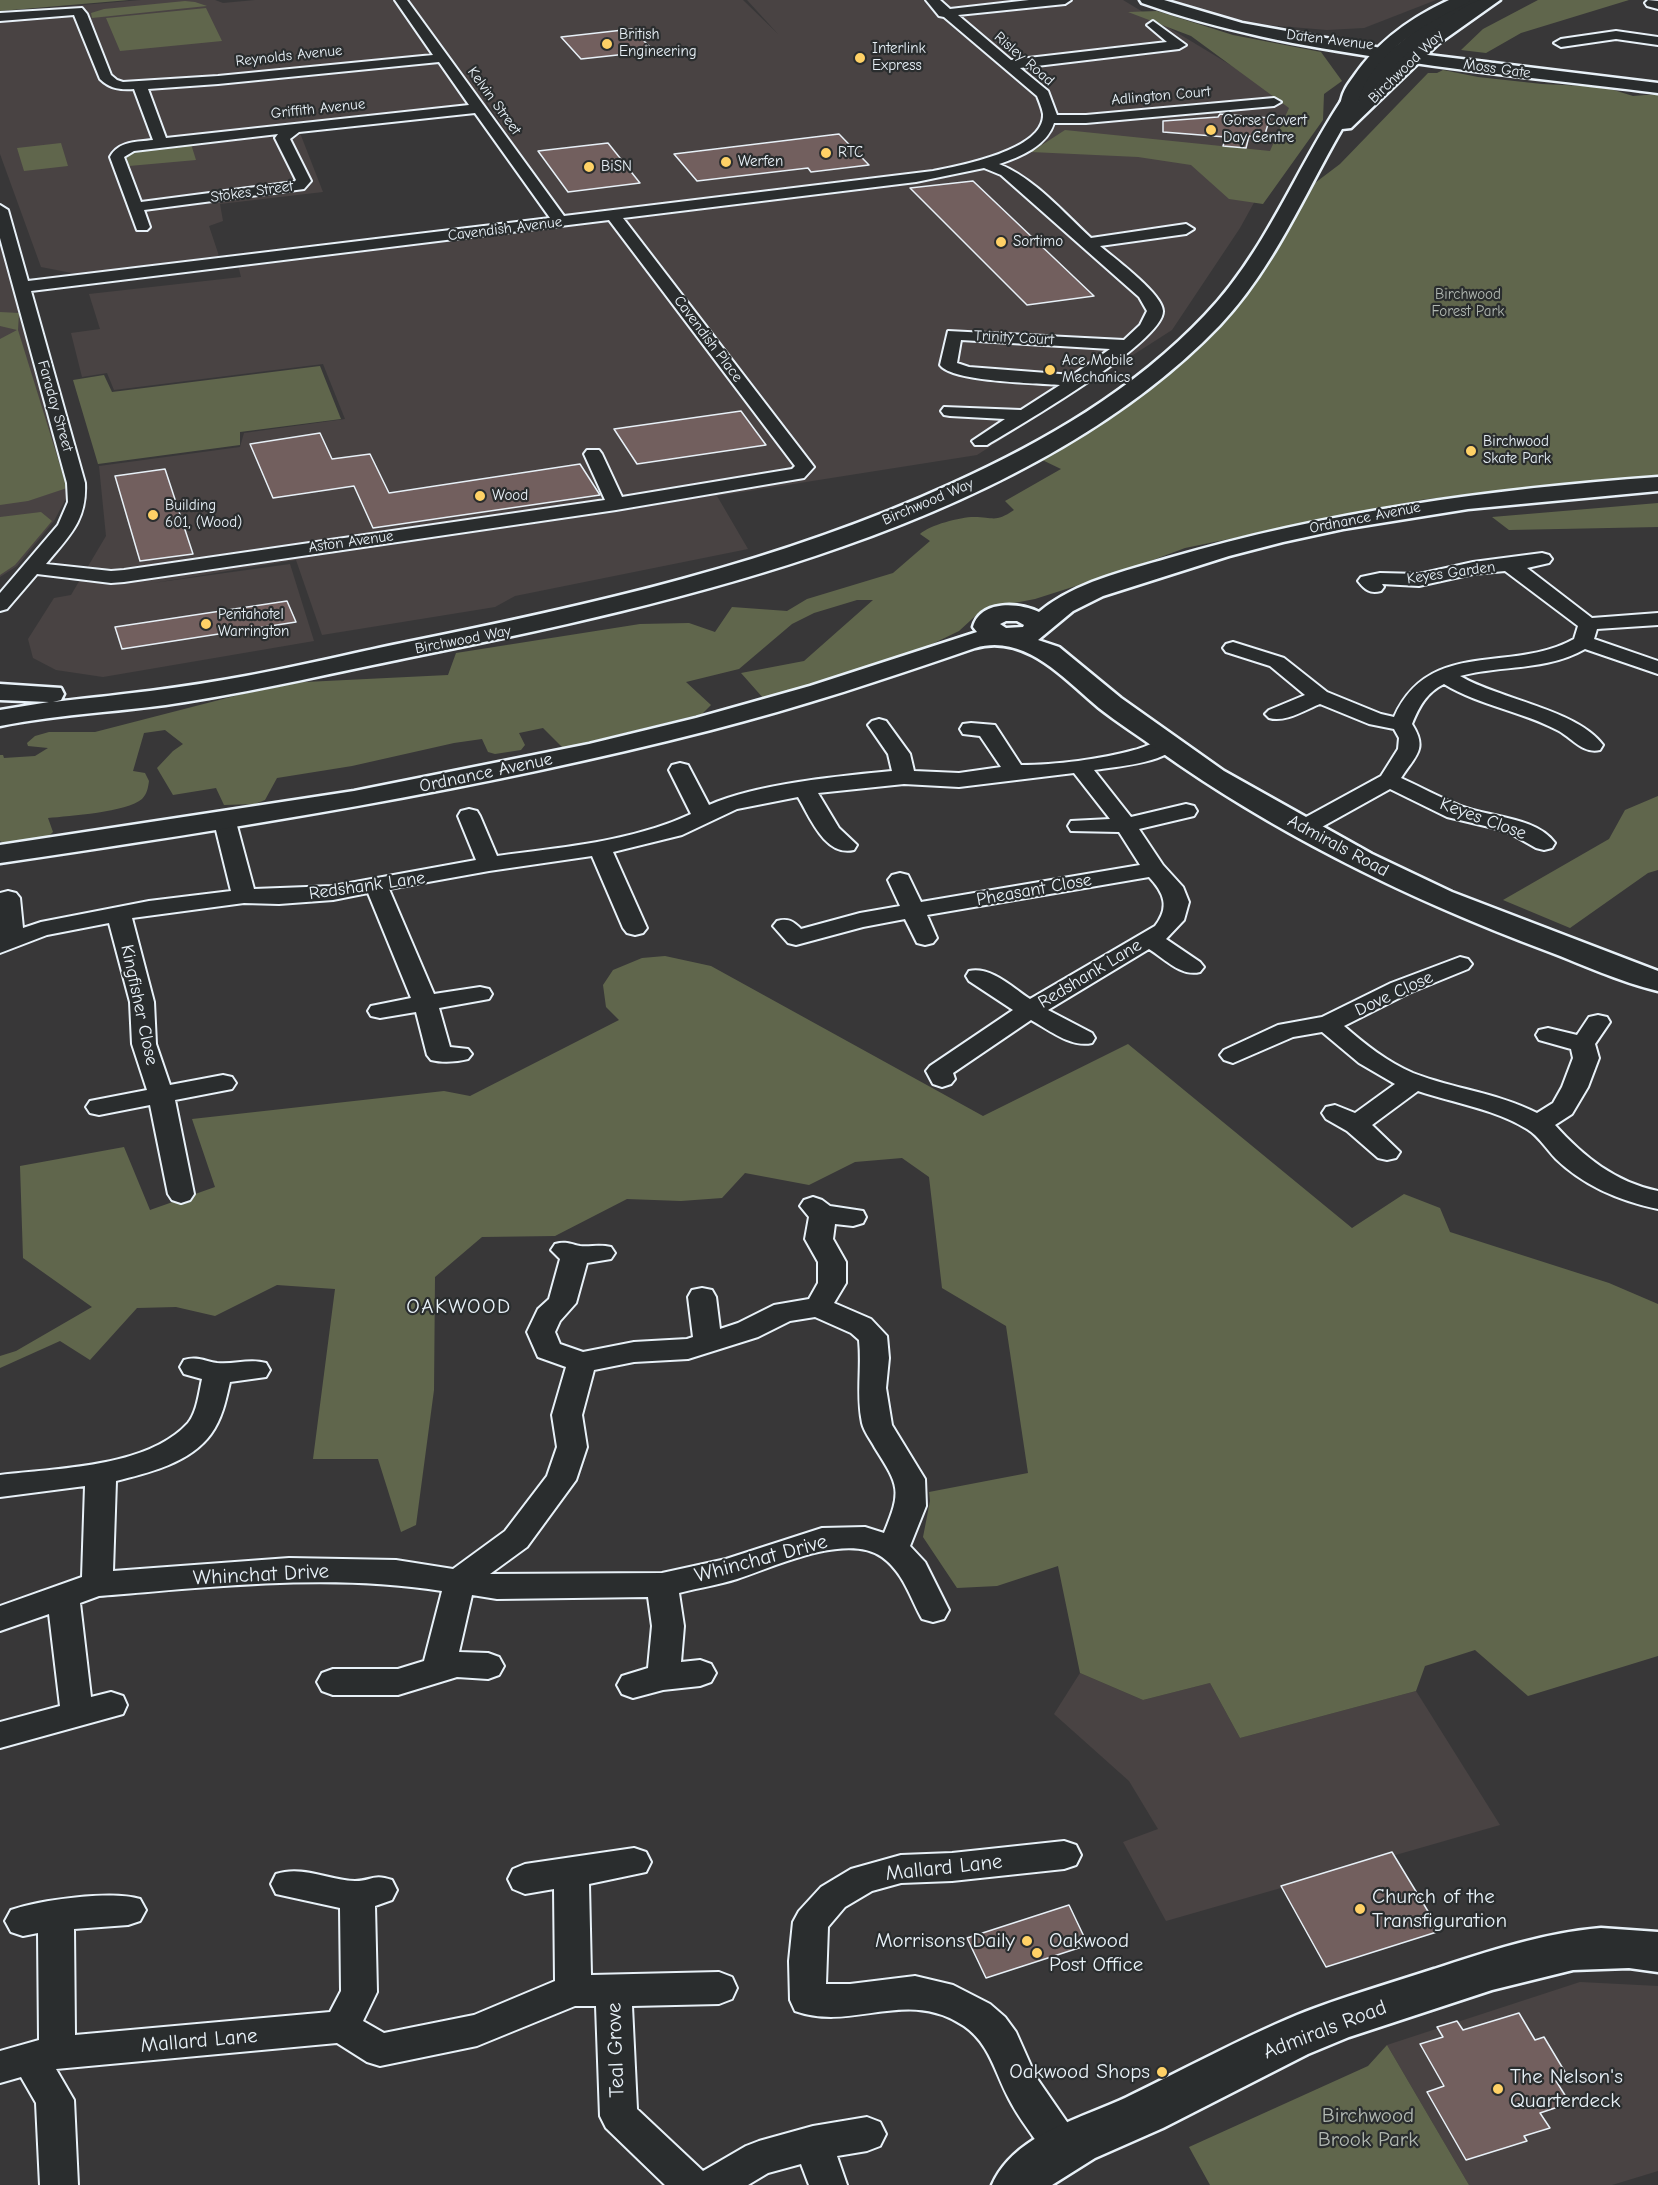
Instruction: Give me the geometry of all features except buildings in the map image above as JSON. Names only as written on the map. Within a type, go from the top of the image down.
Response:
[{"type":"street","name":"Kelvin Street","points":[[401,0],[560,222]]},
{"type":"street","name":"Risley Road","points":[[932,0],[944,13],[1043,94],[1050,109],[1051,119]]},
{"type":"street","points":[[944,13],[1065,0]]},
{"type":"street","name":"Daten Avenue","points":[[1148,0],[1208,21],[1277,37],[1400,49]]},
{"type":"street","name":"Birchwood Way","points":[[1325,142],[1372,100],[1400,49],[1425,18],[1462,0]]},
{"type":"street","points":[[1400,49],[1438,21],[1476,0]]},
{"type":"street","name":"Birchwood Way","points":[[0,718],[219,689],[301,675],[624,604],[781,559],[941,498],[1036,452],[1114,405],[1182,351],[1217,316],[1256,263],[1368,66],[1492,0]]},
{"type":"street","name":"Reynolds Avenue","points":[[0,17],[77,11],[81,14],[108,81],[117,85],[140,86],[441,58]]},
{"type":"street","points":[[1007,65],[1179,45],[1153,25]]},
{"type":"street","name":"Daten Avenue","points":[[1240,28],[1400,49]]},
{"type":"street","points":[[1561,43],[1616,35],[1658,41]]},
{"type":"street","name":"Moss Gate","points":[[1400,49],[1518,73],[1582,78],[1658,88]]},
{"type":"street","points":[[140,86],[161,144]]},
{"type":"street","name":"Adlington Court","points":[[1051,119],[1086,120],[1274,102]]},
{"type":"street","name":"Griffith Avenue","points":[[135,207],[117,155],[130,147],[479,108]]},
{"type":"street","points":[[986,164],[1030,144],[1047,128],[1051,119]]},
{"type":"street","name":"Stokes Street","points":[[135,207],[299,186],[304,181],[282,138],[285,133],[293,129]]},
{"type":"street","points":[[981,441],[1078,381],[1127,345],[1153,319],[1155,313],[1152,301],[1014,177],[986,164]]},
{"type":"street","name":"Cavendish Avenue","points":[[22,287],[916,178],[986,164]]},
{"type":"street","points":[[135,207],[141,227]]},
{"type":"street","name":"Faraday Street","points":[[0,210],[76,483],[77,502],[67,527],[33,568],[8,589],[0,605]]},
{"type":"street","name":"Cavendish Place","points":[[614,215],[803,464]]},
{"type":"street","points":[[1086,243],[1186,229]]},
{"type":"street","name":"Trinity Court","points":[[1078,381],[966,372],[948,365],[954,335],[1127,345]]},
{"type":"street","points":[[950,411],[1024,415]]},
{"type":"street","points":[[593,454],[616,504]]},
{"type":"street","name":"Aston Avenue","points":[[33,568],[111,577],[124,576],[616,504],[798,474],[805,467],[803,464]]},
{"type":"street","name":"Ordnance Avenue","points":[[0,854],[225,822],[463,779],[647,738],[826,690],[960,645],[999,627],[1124,580],[1230,547],[1337,523],[1430,506],[1510,495],[1658,484]]},
{"type":"street","name":"Keyes Garden","points":[[1374,587],[1368,581],[1376,578],[1411,580],[1432,578],[1473,568],[1510,566],[1542,559]]},
{"type":"street","points":[[1510,566],[1586,633],[1658,668]]},
{"type":"street","name":"Ordnance Avenue","points":[[1041,637],[1050,614],[1081,597]]},
{"type":"street","points":[[1401,724],[1413,696],[1424,685],[1444,675],[1462,669],[1563,652],[1586,633],[1658,619]]},
{"type":"street","name":"Admirals Road","points":[[999,627],[1041,637],[1111,704],[1167,745],[1214,777],[1362,860],[1441,898],[1658,982]]},
{"type":"street","points":[[1232,648],[1277,662],[1320,696],[1376,720],[1401,724],[1410,738],[1409,749],[1389,780],[1303,828]]},
{"type":"street","name":"Birchwood Way","points":[[0,692],[87,693],[398,652]]},
{"type":"street","points":[[1444,675],[1485,697],[1551,718],[1583,736],[1595,747]]},
{"type":"street","points":[[1276,714],[1320,696]]},
{"type":"street","points":[[879,725],[899,754],[904,777]]},
{"type":"street","points":[[971,729],[987,730],[1015,772]]},
{"type":"street","name":"Redshank Lane","points":[[8,898],[7,942],[41,929],[199,900],[333,893],[489,864],[600,848],[674,830],[730,804],[774,794],[854,781],[904,777],[959,780],[1015,772],[1041,772],[1140,756],[1167,745]]},
{"type":"street","name":"Redshank Lane","points":[[942,1079],[939,1071],[1030,1010],[1163,931],[1172,920],[1177,902],[1171,887],[1154,869],[1126,825],[1080,766]]},
{"type":"street","points":[[680,770],[703,815]]},
{"type":"street","name":"Keyes Close","points":[[1389,780],[1455,812],[1514,826],[1544,843]]},
{"type":"street","points":[[806,790],[830,832],[846,844]]},
{"type":"street","points":[[1079,826],[1126,825],[1186,811]]},
{"type":"street","points":[[469,816],[489,864]]},
{"type":"street","points":[[225,822],[244,896]]},
{"type":"street","points":[[600,848],[634,931]]},
{"type":"street","name":"Pheasant Close","points":[[785,926],[796,938],[860,920],[1154,869]]},
{"type":"street","points":[[900,880],[925,938]]},
{"type":"street","points":[[376,885],[425,1002],[440,1055],[459,1054]]},
{"type":"street","name":"Kingfisher Close","points":[[119,915],[142,1002],[144,1044],[161,1095],[181,1194]]},
{"type":"street","name":"Redshank Lane","points":[[1150,939],[1192,967]]},
{"type":"street","name":"Dove Close","points":[[1233,1055],[1287,1030],[1328,1024],[1400,988],[1460,964]]},
{"type":"street","name":"Redshank Lane","points":[[978,976],[1030,1010],[1083,1038]]},
{"type":"street","points":[[380,1011],[480,994]]},
{"type":"street","points":[[1539,1124],[1563,1108],[1575,1087],[1586,1058],[1583,1044],[1598,1022]]},
{"type":"street","name":"Dove Close","points":[[1328,1024],[1378,1065],[1414,1082],[1506,1108],[1539,1124],[1565,1154],[1603,1180],[1644,1198],[1658,1200]]},
{"type":"street","points":[[1548,1035],[1583,1044]]},
{"type":"street","points":[[1387,1152],[1346,1119],[1414,1082]]},
{"type":"street","points":[[99,1107],[223,1083]]},
{"type":"street","points":[[818,1307],[832,1283],[832,1262],[819,1239],[818,1210],[853,1217]]},
{"type":"street","points":[[580,1253],[562,1304],[548,1316],[541,1332],[548,1350],[582,1362],[634,1352],[688,1349],[748,1330],[784,1312],[818,1307],[861,1326],[873,1336],[875,1358],[872,1388],[877,1426],[909,1479],[911,1506],[893,1549]]},
{"type":"street","points":[[702,1297],[708,1343]]},
{"type":"street","points":[[438,1671],[460,1581],[516,1539],[561,1480],[572,1447],[567,1415],[582,1362]]},
{"type":"street","points":[[0,1486],[101,1474],[166,1454],[200,1428],[213,1394],[206,1370],[256,1370]]},
{"type":"street","points":[[97,1584],[101,1474]]},
{"type":"street","name":"Whinchat Drive","points":[[0,1619],[97,1584],[289,1570],[396,1572],[497,1587],[579,1584],[662,1585],[727,1570],[822,1539],[865,1538],[893,1549],[914,1570],[933,1610]]},
{"type":"street","points":[[662,1585],[668,1626],[648,1681],[700,1673]]},
{"type":"street","points":[[63,1595],[77,1713]]},
{"type":"street","points":[[333,1682],[398,1682],[457,1664],[488,1666]]},
{"type":"street","points":[[2,1735],[111,1705]]},
{"type":"street","name":"Mallard Lane","points":[[1063,2147],[1022,2087],[1003,2043],[977,2015],[940,1996],[915,1992],[850,2000],[800,2000],[811,1922],[833,1897],[862,1879],[901,1869],[952,1867],[1064,1855]]},
{"type":"street","points":[[525,1879],[634,1862]]},
{"type":"street","points":[[572,1872],[573,1990]]},
{"type":"street","points":[[288,1884],[368,1893],[359,1992],[341,2027],[381,2050],[477,2030],[573,1990],[718,1988]]},
{"type":"street","points":[[59,2185],[56,2100],[29,2059],[40,1918],[128,1910]]},
{"type":"street","name":"Admirals Road","points":[[1017,2185],[1063,2147],[1124,2122],[1281,2044],[1358,2014],[1491,1970],[1559,1951],[1611,1946],[1658,1952]]},
{"type":"street","name":"Teal Grove","points":[[613,1991],[618,2116],[691,2185]]},
{"type":"street","name":"Mallard Lane","points":[[29,2059],[341,2027]]},
{"type":"street","points":[[714,2185],[759,2158],[813,2143],[867,2134]]},
{"type":"street","points":[[813,2143],[828,2185]]},
{"type":"shaded area","points":[[141,0],[215,0],[223,3],[255,0],[743,0],[778,34],[747,0],[1123,0],[1295,104],[1298,123],[1240,228],[1172,330],[977,455],[717,496],[748,549],[515,596],[495,607],[322,635],[296,560],[153,583],[290,564],[314,641],[103,677],[56,670],[33,658],[28,639],[54,598],[71,595],[106,536],[99,466],[240,447],[244,433],[345,419],[323,364],[114,390],[107,373],[82,377],[71,333],[100,329],[89,294],[241,277],[238,265],[567,226],[482,95],[488,108],[300,133],[323,192],[220,204],[223,221],[209,226],[219,256],[77,274],[41,267],[0,154],[0,12]]},
{"type":"shaded area","points":[[1170,0],[1436,0],[1364,28],[1327,30],[1267,25],[1209,14]]},
{"type":"shaded area","points":[[0,231],[22,325],[67,464],[72,487],[54,521],[17,566],[0,577]]},
{"type":"shaded area","points":[[1080,1673],[1143,1700],[1210,1683],[1240,1738],[1416,1691],[1500,1825],[1166,1921],[1123,1842],[1158,1829],[1129,1781],[1054,1714]]},
{"type":"shaded area","points":[[1580,1982],[1658,1986],[1658,2171],[1612,2185],[1469,2185],[1387,2045]]},
{"type":"green space","points":[[0,0],[129,0],[0,11]]},
{"type":"green space","points":[[1538,0],[1629,0],[1521,33],[1486,53],[1461,50],[1483,29]]},
{"type":"green space","points":[[185,1],[207,6],[92,18],[91,13],[104,9]]},
{"type":"green space","points":[[206,8],[222,41],[120,51],[106,18]]},
{"type":"green space","points":[[1157,11],[1233,35],[1321,52],[1342,81],[1324,94],[1323,120],[1263,204],[1229,199],[1191,165],[1138,157],[1031,152],[1065,130],[1270,151],[1289,108],[1191,36],[1128,12]]},
{"type":"green space","name":"Birchwood Forest Park","points":[[1443,70],[1478,77],[1542,84],[1604,87],[1633,96],[1658,94],[1658,477],[1531,487],[1420,500],[1185,548],[1129,569],[1035,599],[983,609],[959,631],[928,646],[882,663],[764,699],[741,673],[804,661],[873,600],[857,600],[814,613],[792,624],[739,669],[686,682],[711,705],[702,714],[563,748],[543,728],[519,733],[525,745],[521,750],[495,754],[488,752],[482,739],[352,766],[277,778],[265,800],[255,804],[224,805],[216,788],[173,795],[157,768],[183,744],[165,730],[144,733],[133,771],[145,773],[149,781],[142,799],[111,810],[48,818],[53,832],[43,841],[5,844],[0,841],[0,755],[4,758],[35,756],[48,748],[28,746],[27,743],[35,736],[49,732],[95,732],[285,683],[448,675],[456,653],[640,624],[689,623],[715,632],[732,607],[787,611],[807,599],[893,573],[930,541],[920,534],[931,528],[961,518],[1003,517],[1014,510],[1005,501],[1061,469],[1036,457],[1181,360],[1303,192],[1340,164],[1428,73]]},
{"type":"green space","points":[[61,143],[68,166],[24,171],[17,148]]},
{"type":"green space","points":[[191,144],[196,160],[129,166],[125,151]]},
{"type":"green space","points":[[0,312],[19,313],[18,330],[67,488],[28,501],[0,505],[0,339],[17,330],[0,326]]},
{"type":"green space","points":[[320,366],[341,419],[240,432],[240,445],[98,464],[73,380],[104,375],[112,392]]},
{"type":"green space","points":[[1658,503],[1658,527],[1509,530],[1492,517]]},
{"type":"green space","points":[[41,512],[52,521],[15,565],[0,575],[0,517]]},
{"type":"green space","points":[[1658,796],[1658,870],[1648,873],[1570,928],[1503,900],[1609,839],[1625,810]]},
{"type":"green space","points":[[665,956],[711,966],[983,1116],[1128,1044],[1352,1228],[1404,1194],[1440,1208],[1450,1232],[1609,1283],[1658,1304],[1658,1656],[1528,1696],[1475,1650],[1425,1666],[1416,1691],[1240,1738],[1210,1683],[1143,1700],[1080,1673],[1058,1566],[997,1586],[957,1588],[923,1537],[930,1501],[929,1492],[1028,1473],[1006,1326],[942,1288],[929,1177],[902,1158],[855,1162],[809,1185],[745,1173],[722,1198],[681,1201],[627,1199],[555,1236],[482,1237],[435,1277],[434,1390],[416,1525],[401,1532],[378,1459],[313,1459],[335,1289],[277,1285],[215,1316],[176,1307],[137,1308],[90,1360],[60,1341],[0,1368],[0,1356],[16,1351],[92,1307],[23,1258],[20,1166],[124,1147],[150,1210],[215,1187],[192,1119],[444,1091],[470,1096],[619,1020],[606,1007],[603,985],[613,970],[642,958]]},
{"type":"green space","name":"Birchwood Brook Park","points":[[1387,2045],[1469,2185],[1210,2185],[1189,2147],[1368,2066]]},
{"type":"place","name":"British Engineering","points":[[607,44]]},
{"type":"place","name":"Interlink Express","points":[[860,58]]},
{"type":"place","name":"Gorse Covert Day Centre","points":[[1211,130]]},
{"type":"place","name":"RTC","points":[[826,153]]},
{"type":"place","name":"Werfen","points":[[726,162]]},
{"type":"place","name":"BiSN","points":[[589,167]]},
{"type":"place","name":"Sortimo","points":[[1001,242]]},
{"type":"place","name":"Ace Mobile Mechanics","points":[[1050,370]]},
{"type":"place","name":"Birchwood Skate Park","points":[[1471,451]]},
{"type":"place","name":"Wood","points":[[480,496]]},
{"type":"place","name":"Building 601, (Wood)","points":[[153,515]]},
{"type":"place","name":"Pentahotel Warrington","points":[[206,624]]},
{"type":"place","name":"Church of the Transfiguration","points":[[1360,1909]]},
{"type":"place","name":"Morrisons Daily","points":[[1027,1941]]},
{"type":"place","name":"Oakwood Post Office","points":[[1037,1953]]},
{"type":"place","name":"Oakwood Shops","points":[[1162,2072]]},
{"type":"place","name":"The Nelson's Quarterdeck","points":[[1498,2089]]},
{"type":"district","name":"OAKWOOD","points":[[459,1307]]}]
